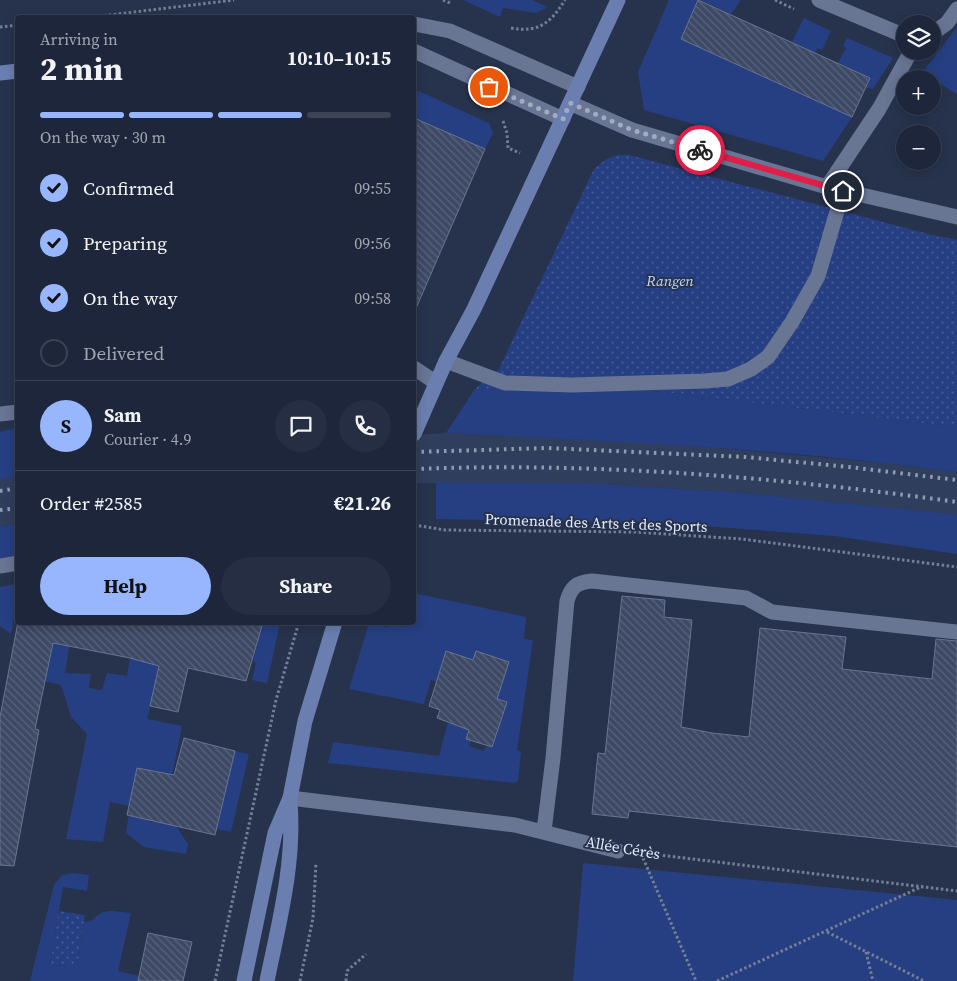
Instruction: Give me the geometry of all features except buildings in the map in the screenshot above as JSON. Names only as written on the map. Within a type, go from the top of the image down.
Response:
[{"type":"main road","points":[[416,421],[434,382],[474,309],[618,0]]},
{"type":"main road","points":[[0,73],[15,71]]},
{"type":"main road","points":[[416,429],[446,361]]},
{"type":"main road","points":[[244,981],[275,833],[290,798],[308,712],[335,625]]},
{"type":"main road","points":[[267,981],[286,893],[290,835],[290,798]]},
{"type":"street","points":[[819,0],[896,32]]},
{"type":"street","points":[[941,27],[947,23],[957,8]]},
{"type":"street","points":[[416,24],[450,31],[578,87]]},
{"type":"street","points":[[416,52],[563,119]]},
{"type":"street","points":[[827,187],[879,109],[906,60]]},
{"type":"street","points":[[570,103],[632,130],[827,187],[957,217]]},
{"type":"street","points":[[446,361],[505,382],[572,385],[706,381],[728,379],[751,370],[768,357],[792,322],[818,276],[843,191]]},
{"type":"street","points":[[416,369],[434,382]]},
{"type":"street","points":[[0,414],[15,412]]},
{"type":"street","points":[[0,566],[15,564]]},
{"type":"street","points":[[544,831],[554,749],[567,601],[570,590],[580,582],[592,580],[746,598],[772,612],[957,632]]},
{"type":"street","name":"Allée Cérès","points":[[290,798],[463,817],[544,831],[618,850]]},
{"type":"path","points":[[109,15],[234,0]]},
{"type":"path","points":[[443,0],[457,6]]},
{"type":"path","points":[[502,24],[516,29],[538,27],[551,20],[565,0]]},
{"type":"path","points":[[0,27],[15,25]]},
{"type":"path","name":"Promenade des Arts et des Sports","points":[[416,526],[445,530],[635,532],[742,539],[957,567]]},
{"type":"path","points":[[215,981],[276,700],[297,625]]},
{"type":"path","name":"Allée Cérès","points":[[696,981],[641,853],[957,891]]},
{"type":"path","points":[[718,981],[924,886]]},
{"type":"path","points":[[826,931],[924,981]]},
{"type":"path","points":[[866,952],[873,981]]},
{"type":"path","points":[[346,981],[347,971],[366,954]]},
{"type":"shaded area","points":[[446,433],[661,443],[886,463],[957,472],[957,515],[744,493],[604,484],[416,483],[416,435]]},
{"type":"shaded area","points":[[15,477],[15,524],[0,527],[0,479]]},
{"type":"green space","points":[[463,0],[532,0],[548,7],[536,13],[503,8],[500,17]]},
{"type":"green space","points":[[669,0],[698,0],[681,39],[852,117],[823,161],[644,110],[638,72]]},
{"type":"green space","points":[[700,0],[741,0],[731,14]]},
{"type":"green space","points":[[804,18],[831,31],[822,50],[818,48],[815,53],[792,42]]},
{"type":"green space","points":[[957,27],[957,94],[941,84],[941,70],[924,70],[932,60],[941,60],[941,48]]},
{"type":"green space","points":[[847,38],[893,58],[873,89],[866,88],[870,78],[838,63],[846,48],[843,46]]},
{"type":"green space","points":[[416,90],[489,123],[493,133],[485,149],[416,119]]},
{"type":"green space","name":"Rangen","points":[[617,155],[629,155],[957,240],[957,427],[623,387],[475,389],[499,369],[594,169],[605,160]]},
{"type":"green space","points":[[623,387],[957,427],[957,472],[829,457],[766,452],[446,433],[475,389]]},
{"type":"green space","points":[[15,428],[15,477],[0,479],[0,432]]},
{"type":"green space","points":[[436,482],[604,484],[744,493],[951,514],[957,515],[957,554],[835,536],[664,523],[436,519]]},
{"type":"green space","points":[[15,524],[15,555],[0,559],[0,527]]},
{"type":"green space","points":[[15,584],[15,613],[11,634],[0,626],[0,587]]},
{"type":"green space","points":[[416,593],[526,617],[524,639],[533,640],[517,750],[521,752],[518,781],[514,783],[328,763],[333,742],[439,756],[448,722],[469,729],[466,739],[471,741],[469,746],[484,751],[486,746],[492,748],[507,703],[497,699],[509,662],[476,651],[473,660],[446,652],[437,682],[431,680],[424,704],[349,689],[368,625],[387,627],[388,625],[416,625]]},
{"type":"green space","points":[[189,625],[154,691],[147,719],[182,726],[172,776],[141,805],[151,823],[167,813],[188,844],[186,854],[144,847],[126,833],[130,806],[110,802],[103,842],[66,839],[87,734],[71,717],[61,685],[45,681],[55,632],[71,635],[65,673],[91,674],[89,688],[102,690],[107,673],[127,676],[130,658]]},
{"type":"green space","points":[[262,625],[280,625],[267,683],[252,680],[256,663],[253,661]]},
{"type":"green space","points":[[235,751],[249,754],[231,832],[217,829]]},
{"type":"green space","points":[[583,863],[957,900],[957,981],[573,981]]},
{"type":"green space","points":[[74,873],[89,875],[87,891],[63,887],[50,964],[77,968],[84,922],[91,921],[100,914],[109,911],[131,913],[118,971],[139,976],[138,981],[30,981],[54,885],[62,875]]},
{"type":"green space","points":[[59,911],[85,915],[77,968],[50,964]]},
{"type":"railway","points":[[416,452],[548,448],[745,457],[957,480]]},
{"type":"railway","points":[[416,469],[550,468],[686,474],[822,485],[957,502]]},
{"type":"railway","points":[[0,491],[15,488]]},
{"type":"railway","points":[[0,510],[15,508]]},
{"type":"way so far","points":[[489,87],[563,119],[570,103],[632,130],[700,150]]},
{"type":"route","points":[[700,150],[843,191]]}]
